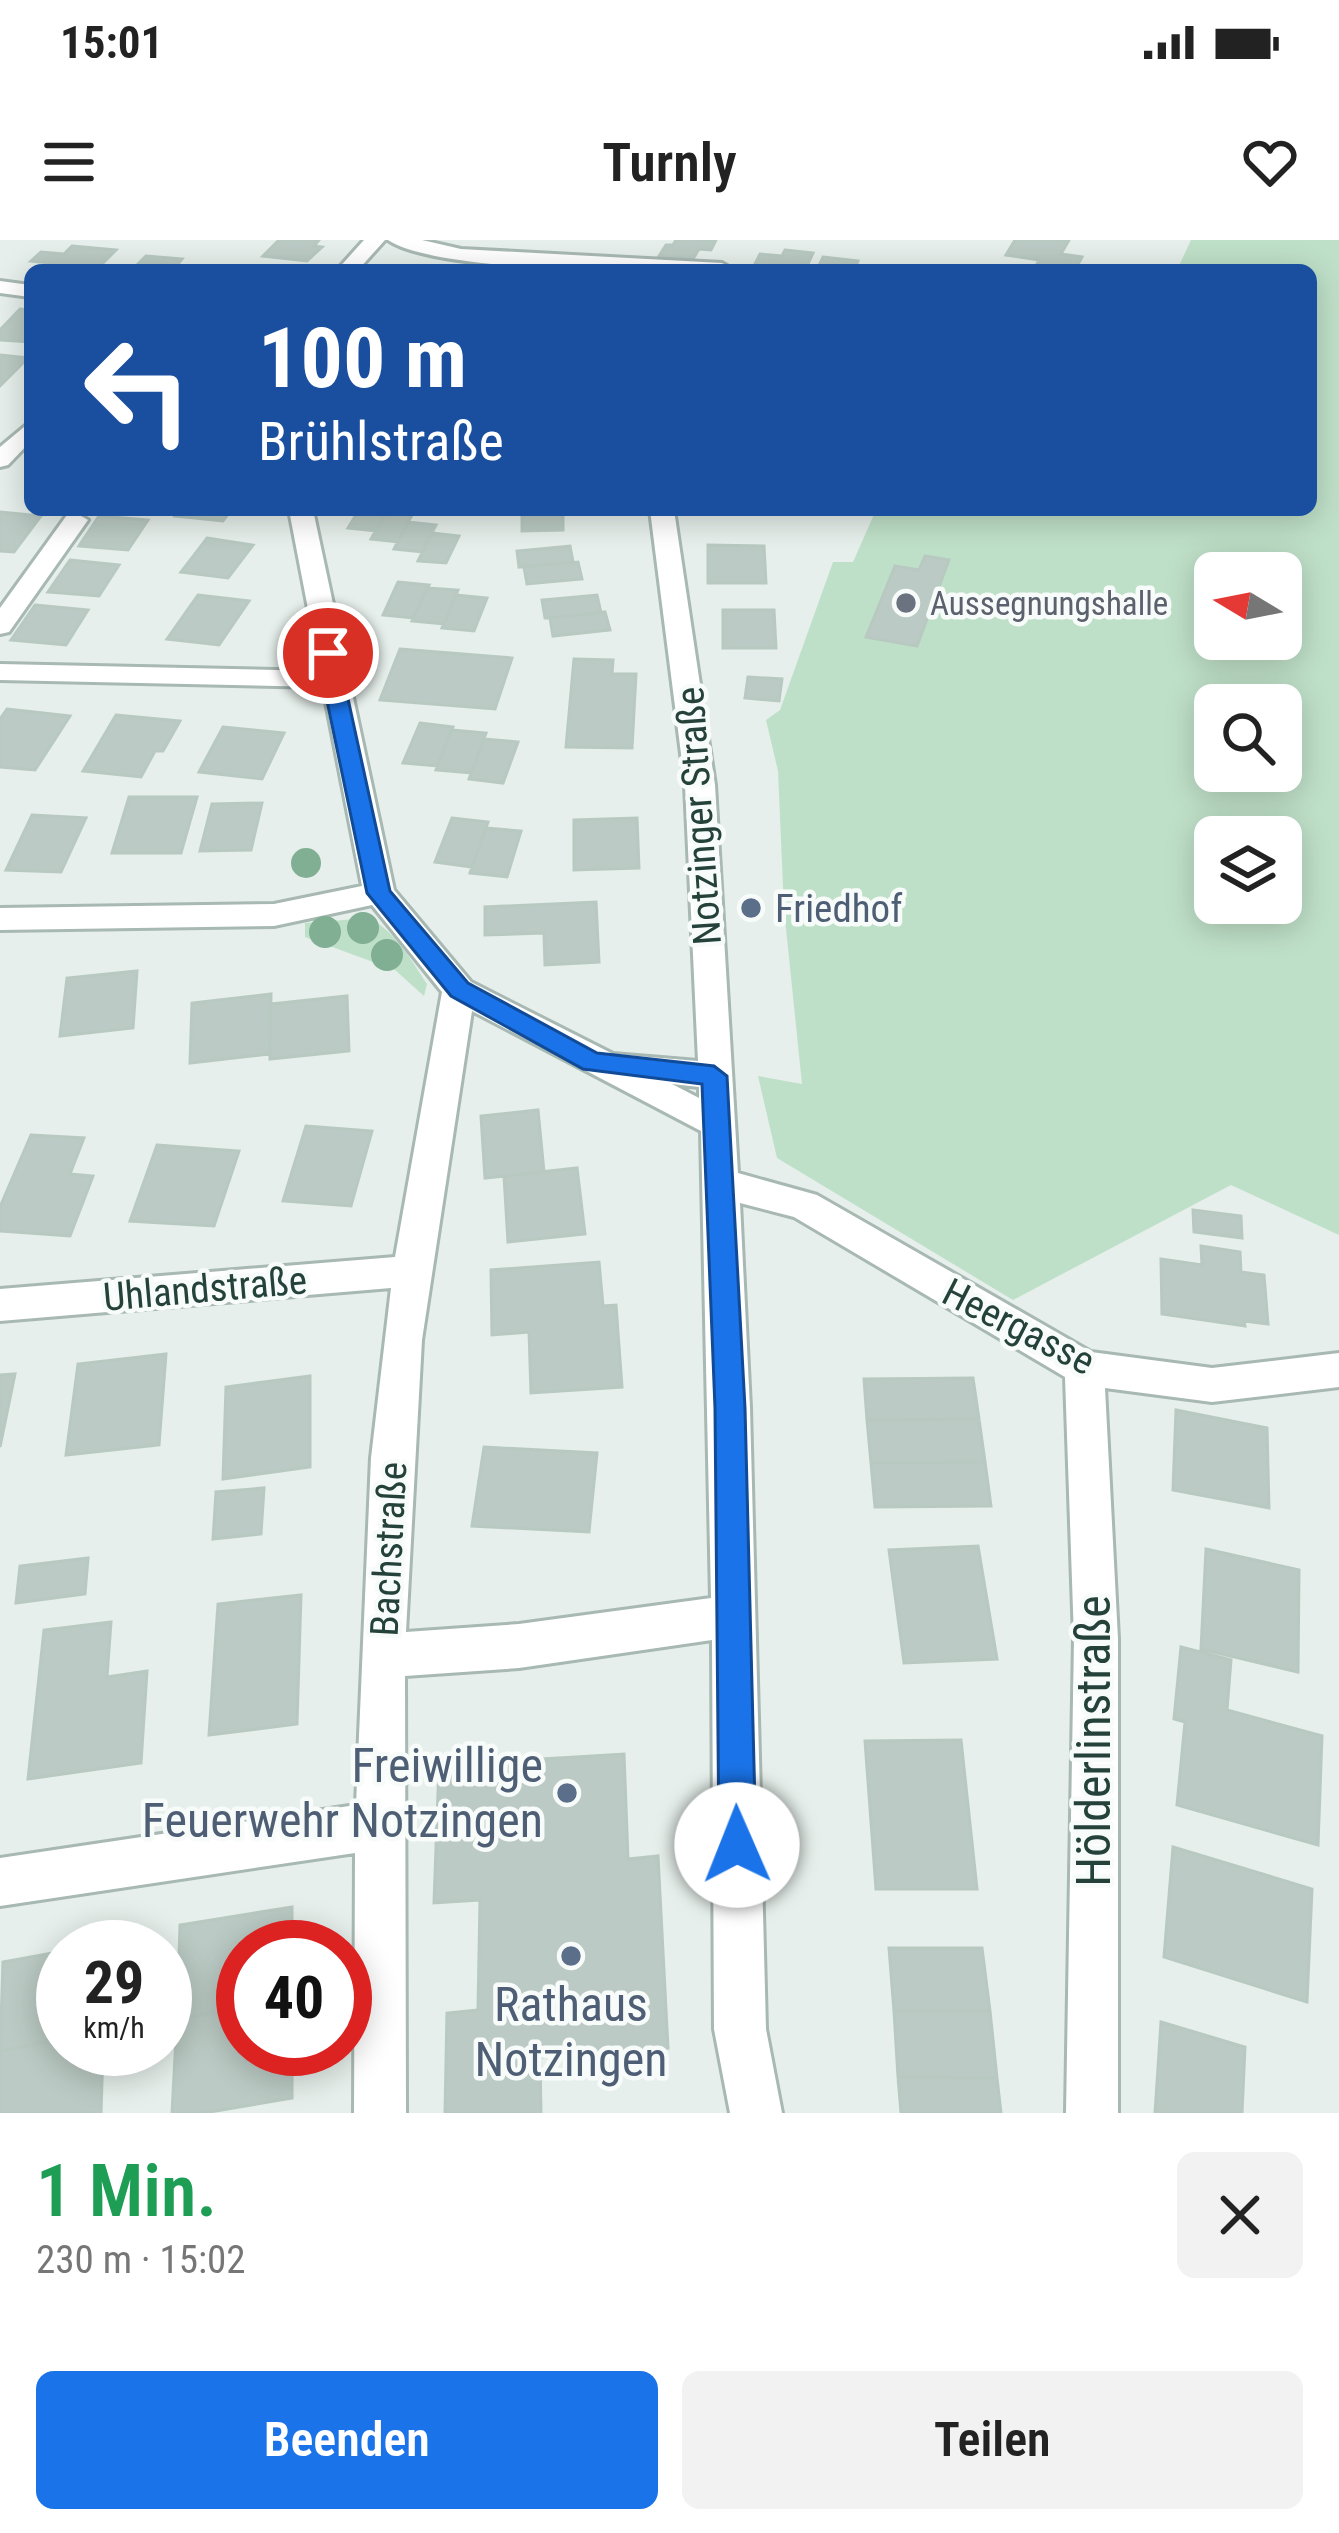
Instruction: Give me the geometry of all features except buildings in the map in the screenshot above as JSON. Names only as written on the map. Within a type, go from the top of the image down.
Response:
[{"type":"street","points":[[353,264],[375,240]]},
{"type":"street","points":[[398,240],[461,263],[592,264]]},
{"type":"street","points":[[0,460],[24,435]]},
{"type":"street","points":[[302,516],[379,893],[459,989],[717,1123]]},
{"type":"street","name":"Notzinger Straße","points":[[663,516],[700,785],[721,1183],[740,2029],[756,2113]]},
{"type":"street","points":[[0,626],[76,520]]},
{"type":"street","points":[[0,672],[332,679]]},
{"type":"street","points":[[0,919],[274,914],[379,893]]},
{"type":"street","name":"Bachstraße","points":[[380,2113],[377,1826],[392,1455],[410,1271],[459,989]]},
{"type":"street","points":[[592,1062],[714,1076]]},
{"type":"street","name":"Heergasse","points":[[721,1183],[803,1204],[1084,1368],[1211,1385],[1339,1370]]},
{"type":"street","name":"Uhlandstraße","points":[[0,1305],[410,1271]]},
{"type":"street","name":"Hölderlinstraße","points":[[1084,1368],[1096,1639],[1092,2113]]},
{"type":"street","points":[[383,1655],[519,1646],[734,1616]]},
{"type":"street","points":[[0,1882],[377,1826]]},
{"type":"green space","points":[[1191,240],[1339,240],[1339,1235],[1231,1185],[1013,1300],[777,1158],[758,1076],[802,1084],[784,909],[778,771],[766,720],[780,710],[833,562],[853,562],[873,516],[1317,516],[1317,264],[1180,264]]},
{"type":"green space","points":[[369,918],[409,956],[427,984],[424,996],[395,970],[305,937],[305,923]]},
{"type":"place","name":"Aussegnungshalle","points":[[906,603]]},
{"type":"place","name":"Friedhof","points":[[751,908]]},
{"type":"place","name":"Freiwillige Feuerwehr Notzingen","points":[[567,1793]]},
{"type":"place","name":"Rathaus Notzingen","points":[[571,1956]]},
{"type":"route","points":[[328,653],[379,893],[459,989],[592,1062],[714,1076],[730,1408],[737,1845]]}]
